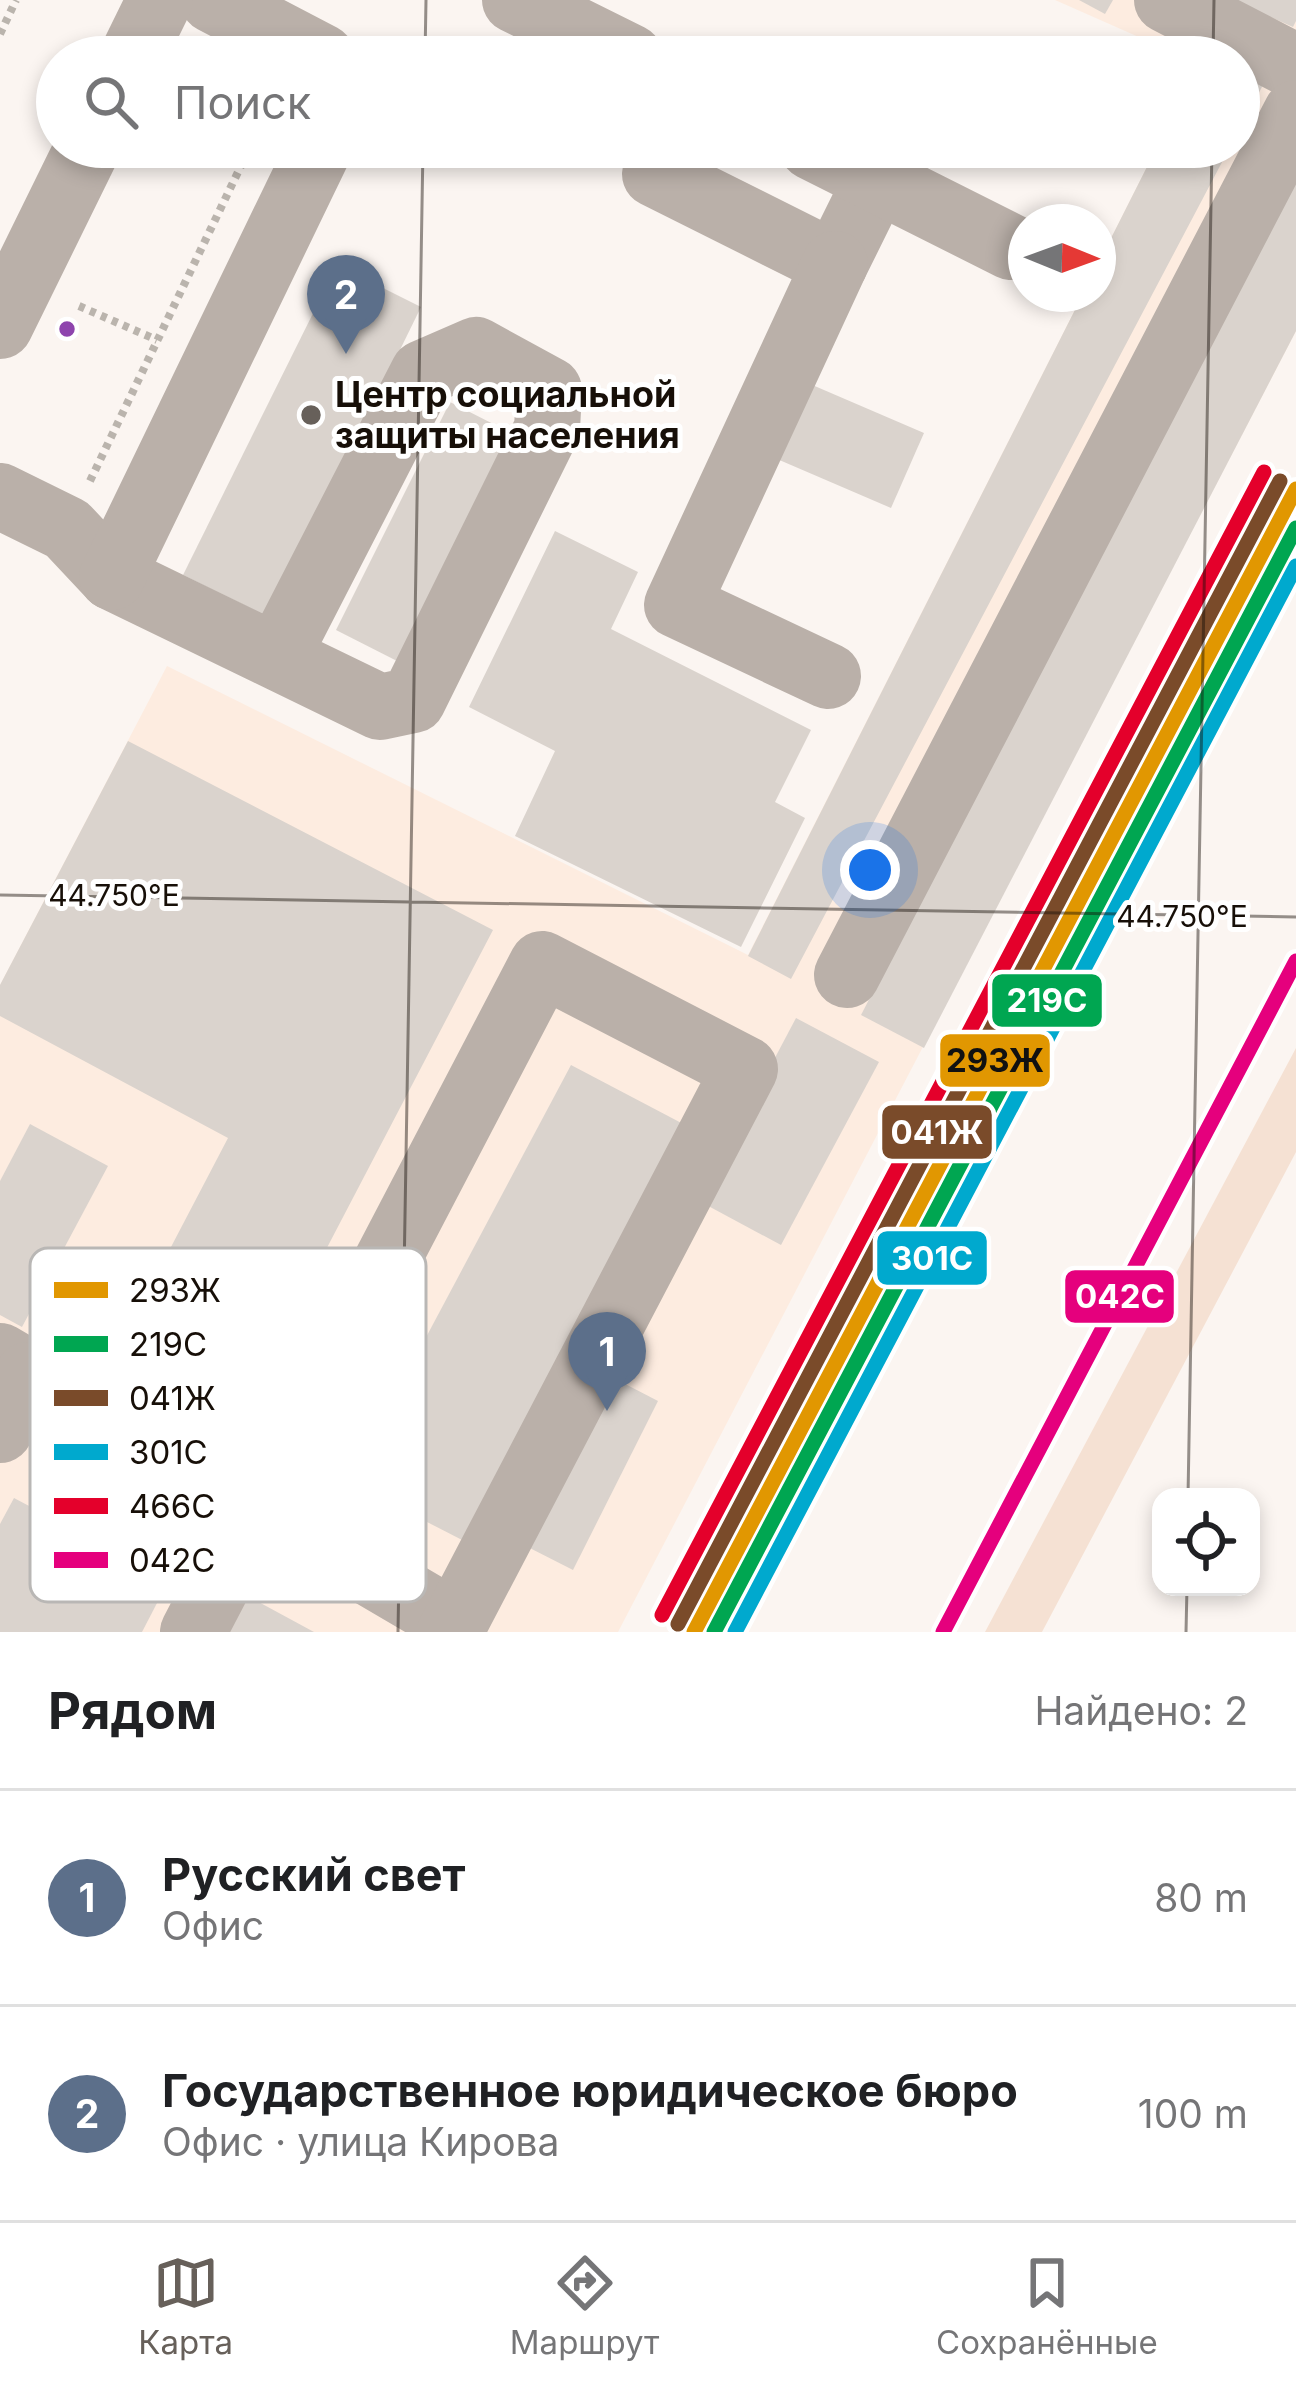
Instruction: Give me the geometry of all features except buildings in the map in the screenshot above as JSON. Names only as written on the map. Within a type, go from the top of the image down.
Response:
[{"type":"street","points":[[142,36],[160,0]]},
{"type":"street","points":[[214,0],[282,36]]},
{"type":"street","points":[[515,0],[588,36]]},
{"type":"street","points":[[1167,0],[1235,36]]},
{"type":"street","points":[[1260,49],[1296,68]]},
{"type":"street","points":[[847,975],[1296,113]]},
{"type":"street","points":[[0,326],[78,168]]},
{"type":"street","points":[[112,577],[310,168]]},
{"type":"street","points":[[658,168],[655,174],[835,264]]},
{"type":"street","points":[[855,168],[1008,246]]},
{"type":"street","points":[[828,676],[677,605],[877,179]]},
{"type":"street","points":[[0,496],[67,529],[112,577],[277,657],[380,706],[413,700],[547,429],[549,390],[476,350],[423,373],[277,657]]},
{"type":"street","points":[[394,1248],[542,964],[745,1069],[453,1627],[412,1602]]},
{"type":"street","points":[[193,1632],[209,1602]]},
{"type":"path","points":[[0,34],[16,0]]},
{"type":"path","points":[[67,529],[240,168]]},
{"type":"path","points":[[79,306],[157,340]]},
{"type":"shaded area","points":[[1055,0],[1296,0],[1296,331],[618,1632],[0,1632],[0,985],[167,666],[748,955],[1074,312],[1116,312],[1116,228],[1146,168],[1260,168],[1260,36],[1136,36]]},
{"type":"shaded area","points":[[1296,1048],[1296,1152],[1042,1632],[985,1632]]},
{"type":"transit line","name":"466С","points":[[662,1615],[1264,472]]},
{"type":"transit line","name":"041Ж","points":[[678,1624],[1280,481]]},
{"type":"transit line","name":"293Ж","points":[[694,1632],[1296,489]]},
{"type":"transit line","name":"219С","points":[[714,1632],[1296,528]]},
{"type":"transit line","name":"301С","points":[[735,1632],[1296,566]]},
{"type":"transit line","name":"042С","points":[[943,1632],[1296,961]]},
{"type":"place","name":"Государственное юридическое бюро","points":[[346,354]]},
{"type":"place","name":"Центр социальной защиты населения","points":[[311,415]]},
{"type":"place","name":"Русский свет","points":[[607,1411]]}]
